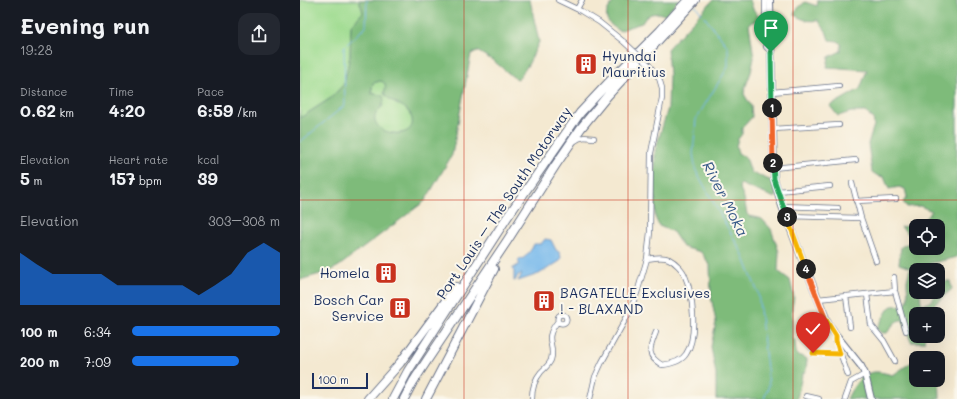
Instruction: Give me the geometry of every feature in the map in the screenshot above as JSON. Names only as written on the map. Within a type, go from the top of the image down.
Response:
[{"type":"highway","points":[[662,33],[682,0]]},
{"type":"highway","name":"Port Louis – The South Motorway","points":[[404,399],[424,364],[581,128],[662,33],[688,0]]},
{"type":"highway","name":"Port Louis – The South Motorway","points":[[392,399],[408,371],[506,219],[580,114],[610,80],[662,33],[695,0]]},
{"type":"highway","points":[[662,33],[701,0]]},
{"type":"highway","points":[[368,399],[400,363],[506,219]]},
{"type":"highway","points":[[426,399],[507,241]]},
{"type":"main road","points":[[770,0],[774,179],[782,206],[829,326],[861,366],[865,374],[871,399]]},
{"type":"street","points":[[558,0],[599,22],[624,42],[649,65],[659,78],[662,88],[662,98],[650,153],[650,232],[647,259],[637,293],[629,313],[595,377],[590,399]]},
{"type":"street","points":[[577,9],[582,0]]},
{"type":"street","points":[[765,0],[766,47],[771,52]]},
{"type":"street","points":[[772,92],[839,86]]},
{"type":"street","points":[[773,129],[839,125]]},
{"type":"street","points":[[555,166],[578,138],[594,138]]},
{"type":"street","points":[[774,168],[856,160]]},
{"type":"street","points":[[852,183],[860,218],[876,261]]},
{"type":"street","points":[[778,191],[830,186]]},
{"type":"street","points":[[856,201],[896,198]]},
{"type":"street","points":[[782,206],[838,208]]},
{"type":"street","points":[[787,216],[860,218]]},
{"type":"street","points":[[647,259],[661,257],[670,259],[678,266],[685,276],[690,293],[693,332],[687,353],[676,362],[662,365],[654,361],[651,356],[650,348],[656,332]]},
{"type":"street","points":[[894,277],[895,291],[906,331]]},
{"type":"street","points":[[818,299],[895,291]]},
{"type":"street","points":[[867,294],[871,325],[884,341],[895,361]]},
{"type":"street","points":[[846,296],[850,327]]},
{"type":"street","points":[[532,399],[532,392],[536,380],[551,360],[549,336],[552,328],[558,321]]},
{"type":"street","points":[[836,336],[836,341],[848,375]]},
{"type":"street","points":[[813,353],[840,354]]},
{"type":"street","points":[[844,399],[851,382],[865,374]]},
{"type":"street","points":[[806,396],[819,399]]},
{"type":"green space","points":[[300,0],[359,0],[363,12],[351,26],[350,56],[344,84],[331,98],[300,118]]},
{"type":"green space","points":[[359,0],[530,0],[539,42],[528,65],[518,79],[513,77],[494,61],[477,51],[471,54],[452,155],[425,201],[339,266],[330,271],[300,280],[300,118],[331,98],[344,84],[350,56],[351,26],[363,12]],"holes":[[[380,81],[384,82],[384,93],[387,97],[403,107],[410,114],[412,125],[409,130],[392,133],[380,128],[376,123],[375,115],[383,104],[384,100],[383,96],[371,93],[373,83]]]},
{"type":"green space","points":[[615,0],[679,0],[665,15],[658,13],[651,14],[646,17],[642,23],[620,31],[608,21],[607,17],[608,9]]},
{"type":"green space","points":[[713,0],[750,0],[753,9],[759,17],[758,20],[749,24],[754,58],[744,94],[751,106],[752,117],[742,128],[742,134],[738,139],[736,146],[738,153],[747,160],[752,173],[772,181],[776,194],[775,198],[741,184],[739,186],[744,198],[747,214],[749,216],[762,219],[771,229],[779,252],[778,271],[790,280],[794,297],[792,308],[792,339],[795,340],[796,354],[807,359],[806,370],[802,375],[797,399],[716,399],[716,374],[711,347],[716,322],[711,297],[710,265],[701,252],[683,247],[673,232],[659,226],[655,217],[655,151],[668,108],[669,75],[667,49]]},
{"type":"green space","points":[[818,0],[957,0],[957,257],[932,263],[909,263],[909,268],[899,264],[901,247],[909,243],[909,255],[945,255],[945,219],[925,219],[932,211],[920,206],[907,207],[903,202],[907,197],[905,189],[899,187],[889,189],[884,177],[878,176],[872,172],[868,144],[874,125],[873,118],[865,112],[851,112],[838,116],[830,106],[860,89],[867,70],[827,67],[829,57],[841,51],[841,44],[838,41],[829,40],[826,31],[818,20],[806,20],[795,15],[795,11],[805,2],[817,6]]},
{"type":"green space","points":[[380,81],[384,82],[385,85],[384,93],[396,104],[402,105],[412,117],[413,125],[409,130],[403,133],[386,132],[375,122],[375,115],[383,106],[383,96],[371,93],[373,83]]},
{"type":"green space","points":[[909,225],[909,234],[901,227]]},
{"type":"green space","points":[[909,272],[909,299],[921,299],[923,304],[933,299],[941,299],[934,307],[909,307],[909,336],[903,320],[895,322],[887,333],[879,331],[877,328],[889,308],[892,306],[905,305],[908,299],[907,281]]},
{"type":"green space","points":[[950,281],[952,289],[945,295],[945,282]]},
{"type":"green space","points":[[909,364],[909,387],[940,387],[940,399],[847,399],[858,381],[867,374],[877,372],[893,375]]},
{"type":"water","points":[[545,239],[551,240],[556,250],[560,253],[560,261],[539,274],[518,281],[522,274],[518,275],[514,281],[514,271],[512,269],[520,264],[518,262],[519,259],[524,258],[534,244],[541,244]]},
{"type":"waterway","points":[[300,142],[345,105],[344,47],[366,26],[367,0]]},
{"type":"waterway","name":"River Moka","points":[[695,5],[728,47],[728,67],[696,119],[693,154],[696,171],[742,253],[758,293],[769,385],[764,399]]},
{"type":"place","name":"Hyundai Mauritius","points":[[586,64]]},
{"type":"place","name":"Homela","points":[[386,273]]},
{"type":"place","name":"BAGATELLE Exclusives ! - BLAXAND","points":[[544,301]]},
{"type":"place","name":"Bosch Car Service","points":[[400,308]]},
{"type":"route","points":[[771,52],[774,179],[782,206],[801,256],[829,326],[836,336],[840,354],[813,353]]}]
